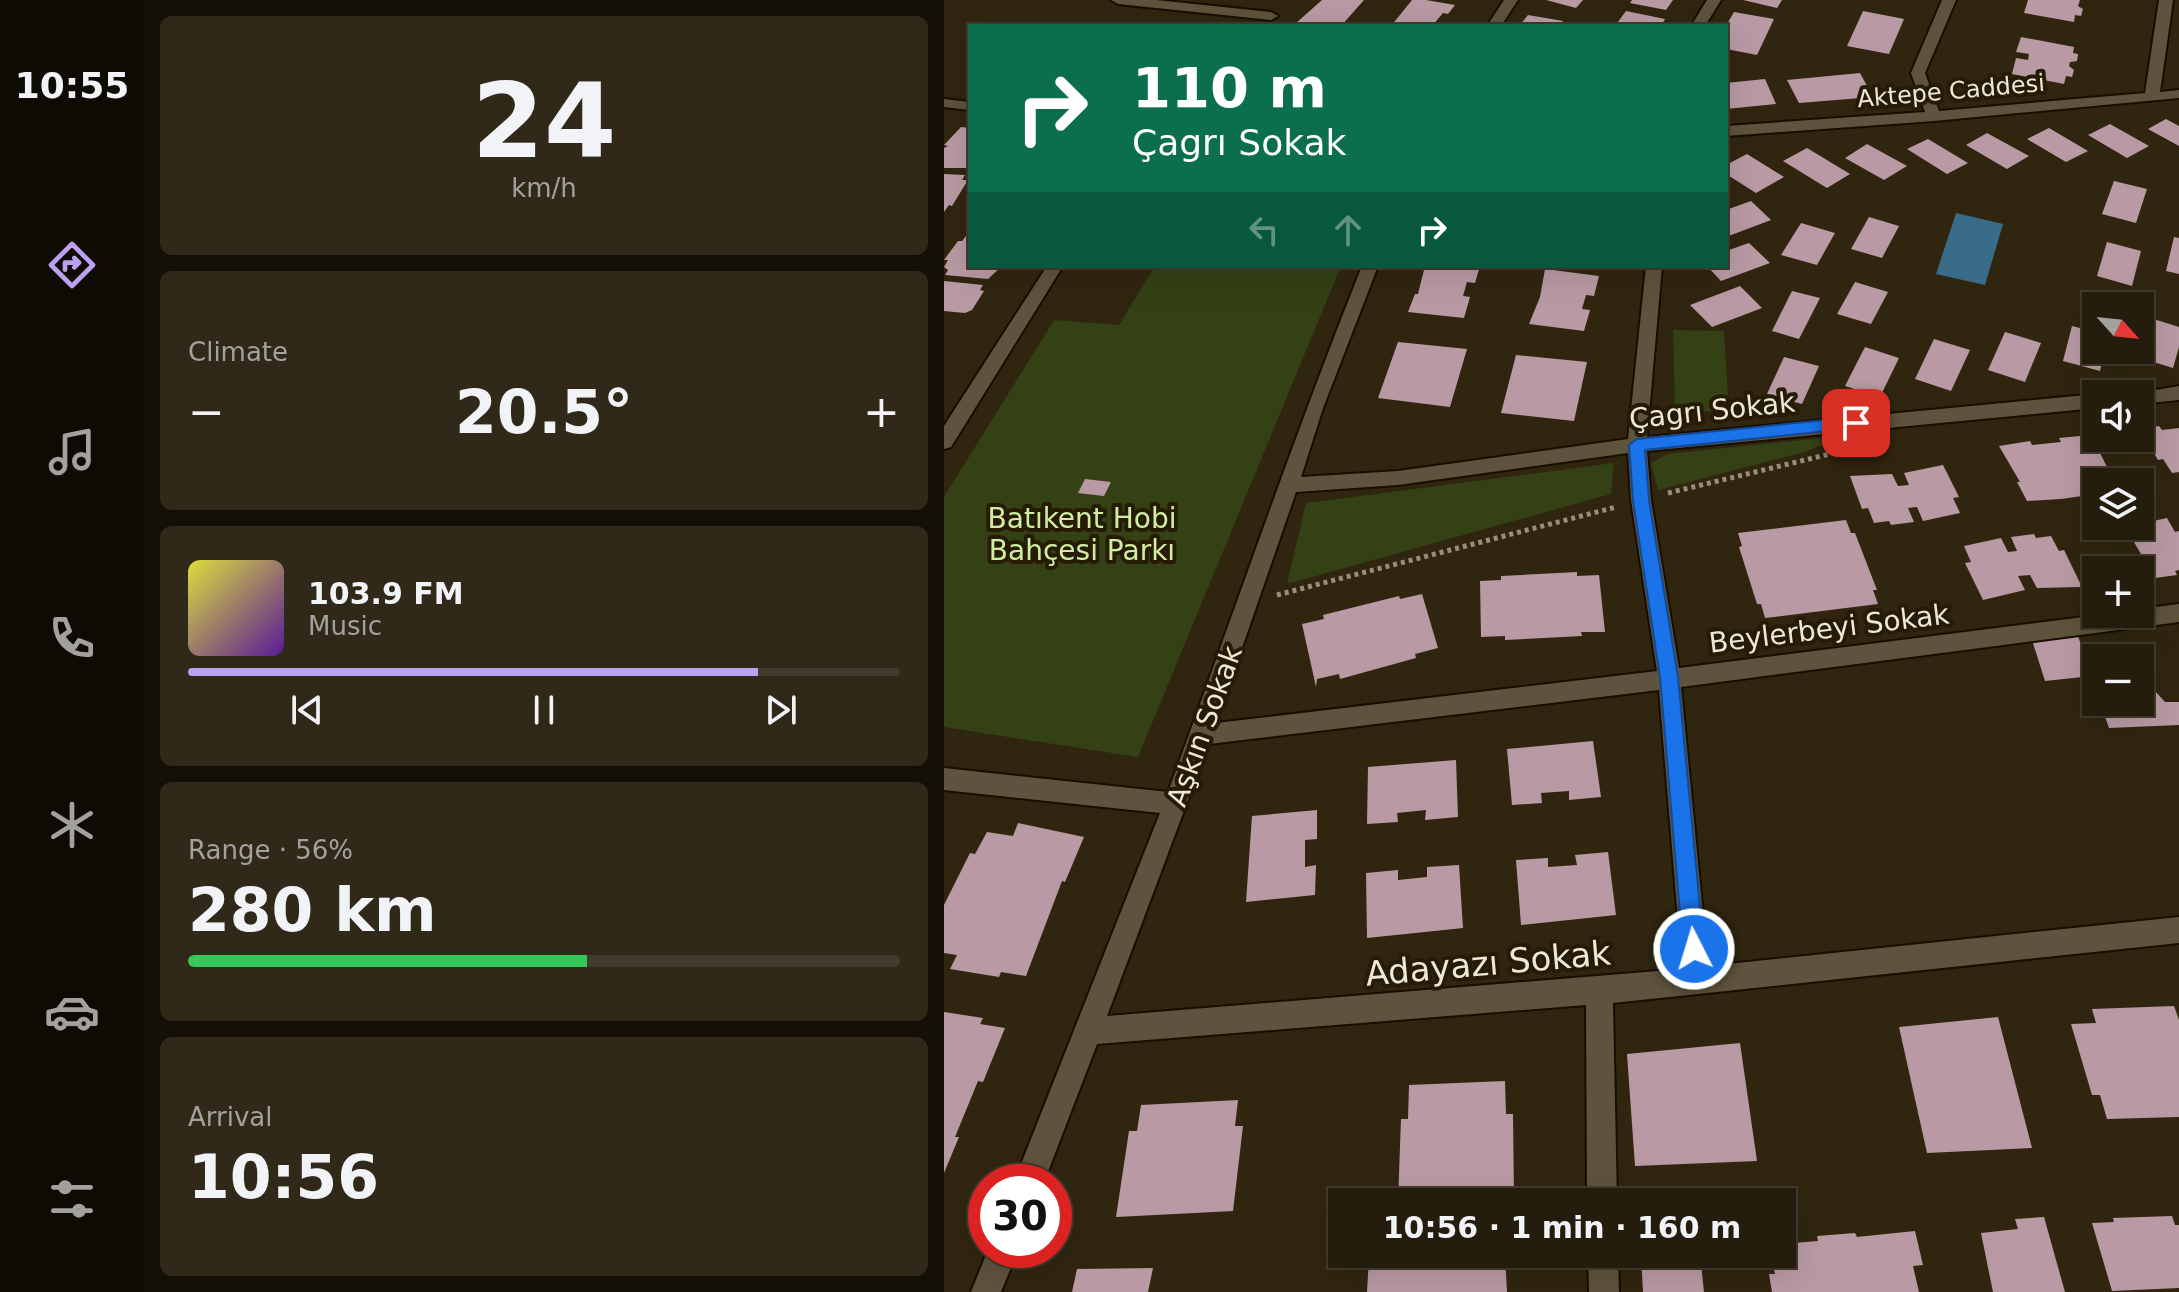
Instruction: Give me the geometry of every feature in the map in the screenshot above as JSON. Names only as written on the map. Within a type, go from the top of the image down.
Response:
[{"type":"street","points":[[1118,0],[1271,17]]},
{"type":"street","points":[[1495,24],[1511,0]]},
{"type":"street","points":[[1699,24],[1714,0]]},
{"type":"street","points":[[1934,117],[1918,73],[1949,0]]},
{"type":"street","points":[[2152,96],[2166,0]]},
{"type":"street","name":"Aktepe Caddesi","points":[[1728,131],[1934,117],[2179,94]]},
{"type":"street","points":[[946,105],[968,106]]},
{"type":"street","points":[[944,442],[1054,268]]},
{"type":"street","name":"Aşkın Sokak","points":[[1036,1164],[1175,804],[1249,602],[1286,485],[1369,268]]},
{"type":"street","points":[[1654,268],[1637,445],[1641,500],[1669,677],[1696,979]]},
{"type":"street","points":[[2154,396],[2179,393]]},
{"type":"street","name":"Çagrı Sokak","points":[[1286,485],[1398,478],[1637,445],[2082,402]]},
{"type":"street","name":"Beylerbeyi Sokak","points":[[1200,735],[1878,654],[2179,613]]},
{"type":"street","points":[[944,779],[1175,804]]},
{"type":"street","name":"Adayazı Sokak","points":[[1088,1031],[1599,991],[2179,930]]},
{"type":"street","points":[[1599,991],[1602,1188]]},
{"type":"street","points":[[986,1292],[996,1268]]},
{"type":"street","points":[[1603,1268],[1604,1292]]},
{"type":"path","points":[[1249,602],[1641,500],[1829,455],[1856,423]]},
{"type":"green space","name":"Batıkent Hobi Bahçesi Parkı","points":[[1154,268],[1340,268],[1138,757],[944,727],[944,497],[1054,320],[1119,325]]},
{"type":"green space","points":[[1673,330],[1724,331],[1729,412],[1675,410]]},
{"type":"green space","points":[[1821,438],[1822,445],[1804,452],[1658,490],[1651,463],[1667,454]]},
{"type":"green space","points":[[1614,463],[1611,494],[1287,584],[1306,503]]},
{"type":"water","points":[[1956,213],[2003,224],[1985,285],[1936,274]]},
{"type":"building","points":[[1322,0],[1364,0],[1343,24],[1295,24]]},
{"type":"building","points":[[1412,0],[1455,5],[1434,24],[1393,24]]},
{"type":"building","points":[[1546,0],[1583,0],[1576,8]]},
{"type":"building","points":[[1632,0],[1673,0],[1666,10],[1630,3]]},
{"type":"building","points":[[1743,0],[1782,0],[1777,8]]},
{"type":"building","points":[[2028,0],[2080,0],[2078,6],[2083,9],[2081,16],[2075,15],[2074,22],[2024,13]]},
{"type":"building","points":[[1626,11],[1665,19],[1662,24],[1616,24]]},
{"type":"building","points":[[1863,11],[1904,19],[1889,54],[1847,46]]},
{"type":"building","points":[[1734,12],[1774,19],[1757,55],[1728,49],[1727,24]]},
{"type":"building","points":[[1528,15],[1563,21],[1561,24],[1521,24]]},
{"type":"building","points":[[2021,37],[2074,47],[2073,53],[2078,54],[2077,61],[2070,62],[2069,66],[2074,70],[2072,77],[2066,76],[2064,84],[2012,74],[2016,58],[2028,60],[2029,54],[2016,52]]},
{"type":"building","points":[[1860,73],[1873,97],[1799,103],[1787,80]]},
{"type":"building","points":[[1765,79],[1776,104],[1728,109],[1728,83]]},
{"type":"building","points":[[2166,119],[2179,126],[2179,146],[2148,129]]},
{"type":"building","points":[[2110,124],[2149,146],[2127,158],[2088,135]]},
{"type":"building","points":[[961,127],[968,128],[968,168],[944,168],[944,148],[948,146],[944,145]]},
{"type":"building","points":[[2049,128],[2088,151],[2066,162],[2027,139]]},
{"type":"building","points":[[1987,133],[2029,156],[2007,169],[1966,145]]},
{"type":"building","points":[[1928,139],[1968,163],[1947,174],[1907,149]]},
{"type":"building","points":[[1867,144],[1907,166],[1884,180],[1845,158]]},
{"type":"building","points":[[1807,148],[1850,174],[1827,188],[1783,161]]},
{"type":"building","points":[[1747,154],[1784,177],[1756,193],[1728,175],[1728,164]]},
{"type":"building","points":[[944,174],[965,175],[962,180],[968,180],[952,206],[949,205],[944,212]]},
{"type":"building","points":[[2114,181],[2147,189],[2136,223],[2102,214]]},
{"type":"building","points":[[1751,201],[1771,220],[1728,236],[1728,209]]},
{"type":"building","points":[[1869,217],[1899,226],[1882,258],[1851,249]]},
{"type":"building","points":[[1801,223],[1835,233],[1817,265],[1781,255]]},
{"type":"building","points":[[968,234],[968,268],[1000,268],[988,279],[945,275],[948,270],[944,267],[948,260],[944,260],[958,241]]},
{"type":"building","points":[[2174,237],[2179,238],[2179,274],[2166,271]]},
{"type":"building","points":[[2107,242],[2141,251],[2132,286],[2097,276]]},
{"type":"building","points":[[1749,243],[1770,263],[1721,281],[1709,268],[1728,268],[1728,250]]},
{"type":"building","points":[[1424,268],[1479,268],[1475,283],[1467,282],[1463,296],[1470,297],[1464,318],[1408,312],[1415,294],[1418,294]]},
{"type":"building","points":[[1545,269],[1599,276],[1594,296],[1586,295],[1582,309],[1590,310],[1584,331],[1529,324],[1540,297]]},
{"type":"building","points":[[944,281],[983,285],[980,290],[984,291],[972,310],[965,313],[944,311]]},
{"type":"building","points":[[1855,282],[1888,292],[1871,324],[1837,314]]},
{"type":"building","points":[[1740,286],[1762,308],[1712,327],[1690,305]]},
{"type":"building","points":[[1792,291],[1820,298],[1799,339],[1772,331]]},
{"type":"building","points":[[2154,319],[2179,327],[2179,347],[2173,368],[2154,362]]},
{"type":"building","points":[[2072,326],[2082,328],[2082,364],[2102,364],[2100,371],[2063,361]]},
{"type":"building","points":[[2005,332],[2041,343],[2025,382],[1988,370]]},
{"type":"building","points":[[1934,339],[1970,350],[1951,391],[1915,379]]},
{"type":"building","points":[[1398,342],[1467,349],[1450,407],[1378,398]]},
{"type":"building","points":[[1865,347],[1899,358],[1880,397],[1845,386]]},
{"type":"building","points":[[1516,355],[1587,362],[1574,421],[1501,413]]},
{"type":"building","points":[[1784,357],[1819,366],[1802,404],[1767,394]]},
{"type":"building","points":[[2159,426],[2162,430],[2179,428],[2179,472],[2172,473],[2163,459],[2158,460],[2153,452],[2154,427]]},
{"type":"building","points":[[2082,436],[2082,452],[2100,452],[2108,468],[2082,468],[2082,496],[2027,501],[1999,446],[2030,441],[2032,445],[2061,442],[2059,438]]},
{"type":"building","points":[[1943,465],[1959,497],[1953,498],[1960,513],[1923,521],[1917,507],[1908,508],[1914,522],[1891,525],[1889,521],[1874,523],[1868,508],[1862,509],[1850,476],[1892,474],[1898,486],[1909,485],[1904,473]]},
{"type":"building","points":[[1085,479],[1111,482],[1104,496],[1078,493]]},
{"type":"building","points":[[2167,518],[2175,532],[2179,531],[2177,575],[2155,578],[2154,556],[2142,556],[2134,542],[2154,540],[2154,521]]},
{"type":"building","points":[[1846,520],[1851,533],[1855,533],[1877,590],[1873,590],[1878,604],[1765,618],[1761,604],[1757,604],[1739,547],[1742,546],[1738,533]]},
{"type":"building","points":[[2034,534],[2036,538],[2051,536],[2059,551],[2064,550],[2082,587],[2037,588],[2030,575],[2018,576],[2025,590],[1983,600],[1965,563],[1971,562],[1964,546],[2001,538],[2008,552],[2017,551],[2011,537]]},
{"type":"building","points":[[1577,572],[1577,576],[1599,575],[1605,632],[1505,640],[1505,636],[1481,637],[1480,581],[1501,580],[1501,576]]},
{"type":"building","points":[[1422,594],[1438,648],[1415,654],[1416,658],[1340,679],[1339,674],[1317,679],[1316,687],[1302,624],[1324,619],[1323,615],[1399,596],[1400,599]]},
{"type":"building","points":[[2078,636],[2082,647],[2082,677],[2045,681],[2032,640]]},
{"type":"building","points":[[2154,692],[2165,702],[2179,702],[2179,725],[2109,728],[2105,716],[2154,716]]},
{"type":"building","points":[[1593,741],[1601,797],[1569,800],[1569,791],[1541,793],[1542,803],[1512,805],[1507,749]]},
{"type":"building","points":[[1456,760],[1458,817],[1425,820],[1426,810],[1397,813],[1398,822],[1367,824],[1368,767]]},
{"type":"building","points":[[1317,810],[1317,839],[1305,840],[1305,867],[1316,865],[1315,895],[1246,902],[1252,816]]},
{"type":"building","points":[[1018,823],[1084,837],[1065,882],[1062,881],[1026,976],[1001,972],[999,977],[950,969],[957,955],[944,953],[944,905],[970,853],[975,854],[987,832],[1013,836]]},
{"type":"building","points":[[1608,852],[1616,915],[1521,925],[1516,860],[1548,858],[1548,867],[1577,865],[1575,855]]},
{"type":"building","points":[[1459,865],[1463,928],[1367,938],[1366,873],[1398,870],[1398,880],[1427,877],[1427,867]]},
{"type":"building","points":[[2174,1006],[2179,1020],[2179,1117],[2107,1119],[2100,1095],[2092,1095],[2071,1024],[2096,1023],[2092,1009]]},
{"type":"building","points":[[944,1012],[983,1018],[980,1024],[1005,1028],[983,1082],[978,1081],[944,1173]]},
{"type":"building","points":[[1998,1017],[2032,1148],[1927,1153],[1899,1027]]},
{"type":"building","points":[[1740,1043],[1757,1161],[1635,1166],[1627,1054]]},
{"type":"building","points":[[1505,1081],[1506,1114],[1513,1114],[1514,1188],[1399,1188],[1401,1119],[1408,1119],[1409,1085]]},
{"type":"building","points":[[1238,1100],[1235,1126],[1243,1126],[1233,1211],[1116,1217],[1129,1131],[1137,1131],[1141,1105]]},
{"type":"building","points":[[2172,1216],[2175,1225],[2179,1225],[2179,1288],[2112,1291],[2092,1223],[2114,1222],[2113,1218]]},
{"type":"building","points":[[2044,1217],[2065,1292],[1993,1292],[1981,1233],[2018,1229],[2015,1219]]},
{"type":"building","points":[[1915,1231],[1923,1265],[1913,1266],[1919,1292],[1772,1292],[1769,1274],[1775,1274],[1774,1268],[1796,1268],[1796,1243],[1818,1241],[1817,1236],[1855,1233],[1857,1237]]},
{"type":"building","points":[[1153,1268],[1148,1292],[1072,1292],[1077,1269]]},
{"type":"building","points":[[1368,1268],[1506,1268],[1507,1292],[1367,1292]]},
{"type":"building","points":[[1642,1268],[1701,1268],[1704,1292],[1643,1292]]},
{"type":"route","points":[[1694,949],[1669,677],[1641,500],[1637,445],[1856,423]]}]
